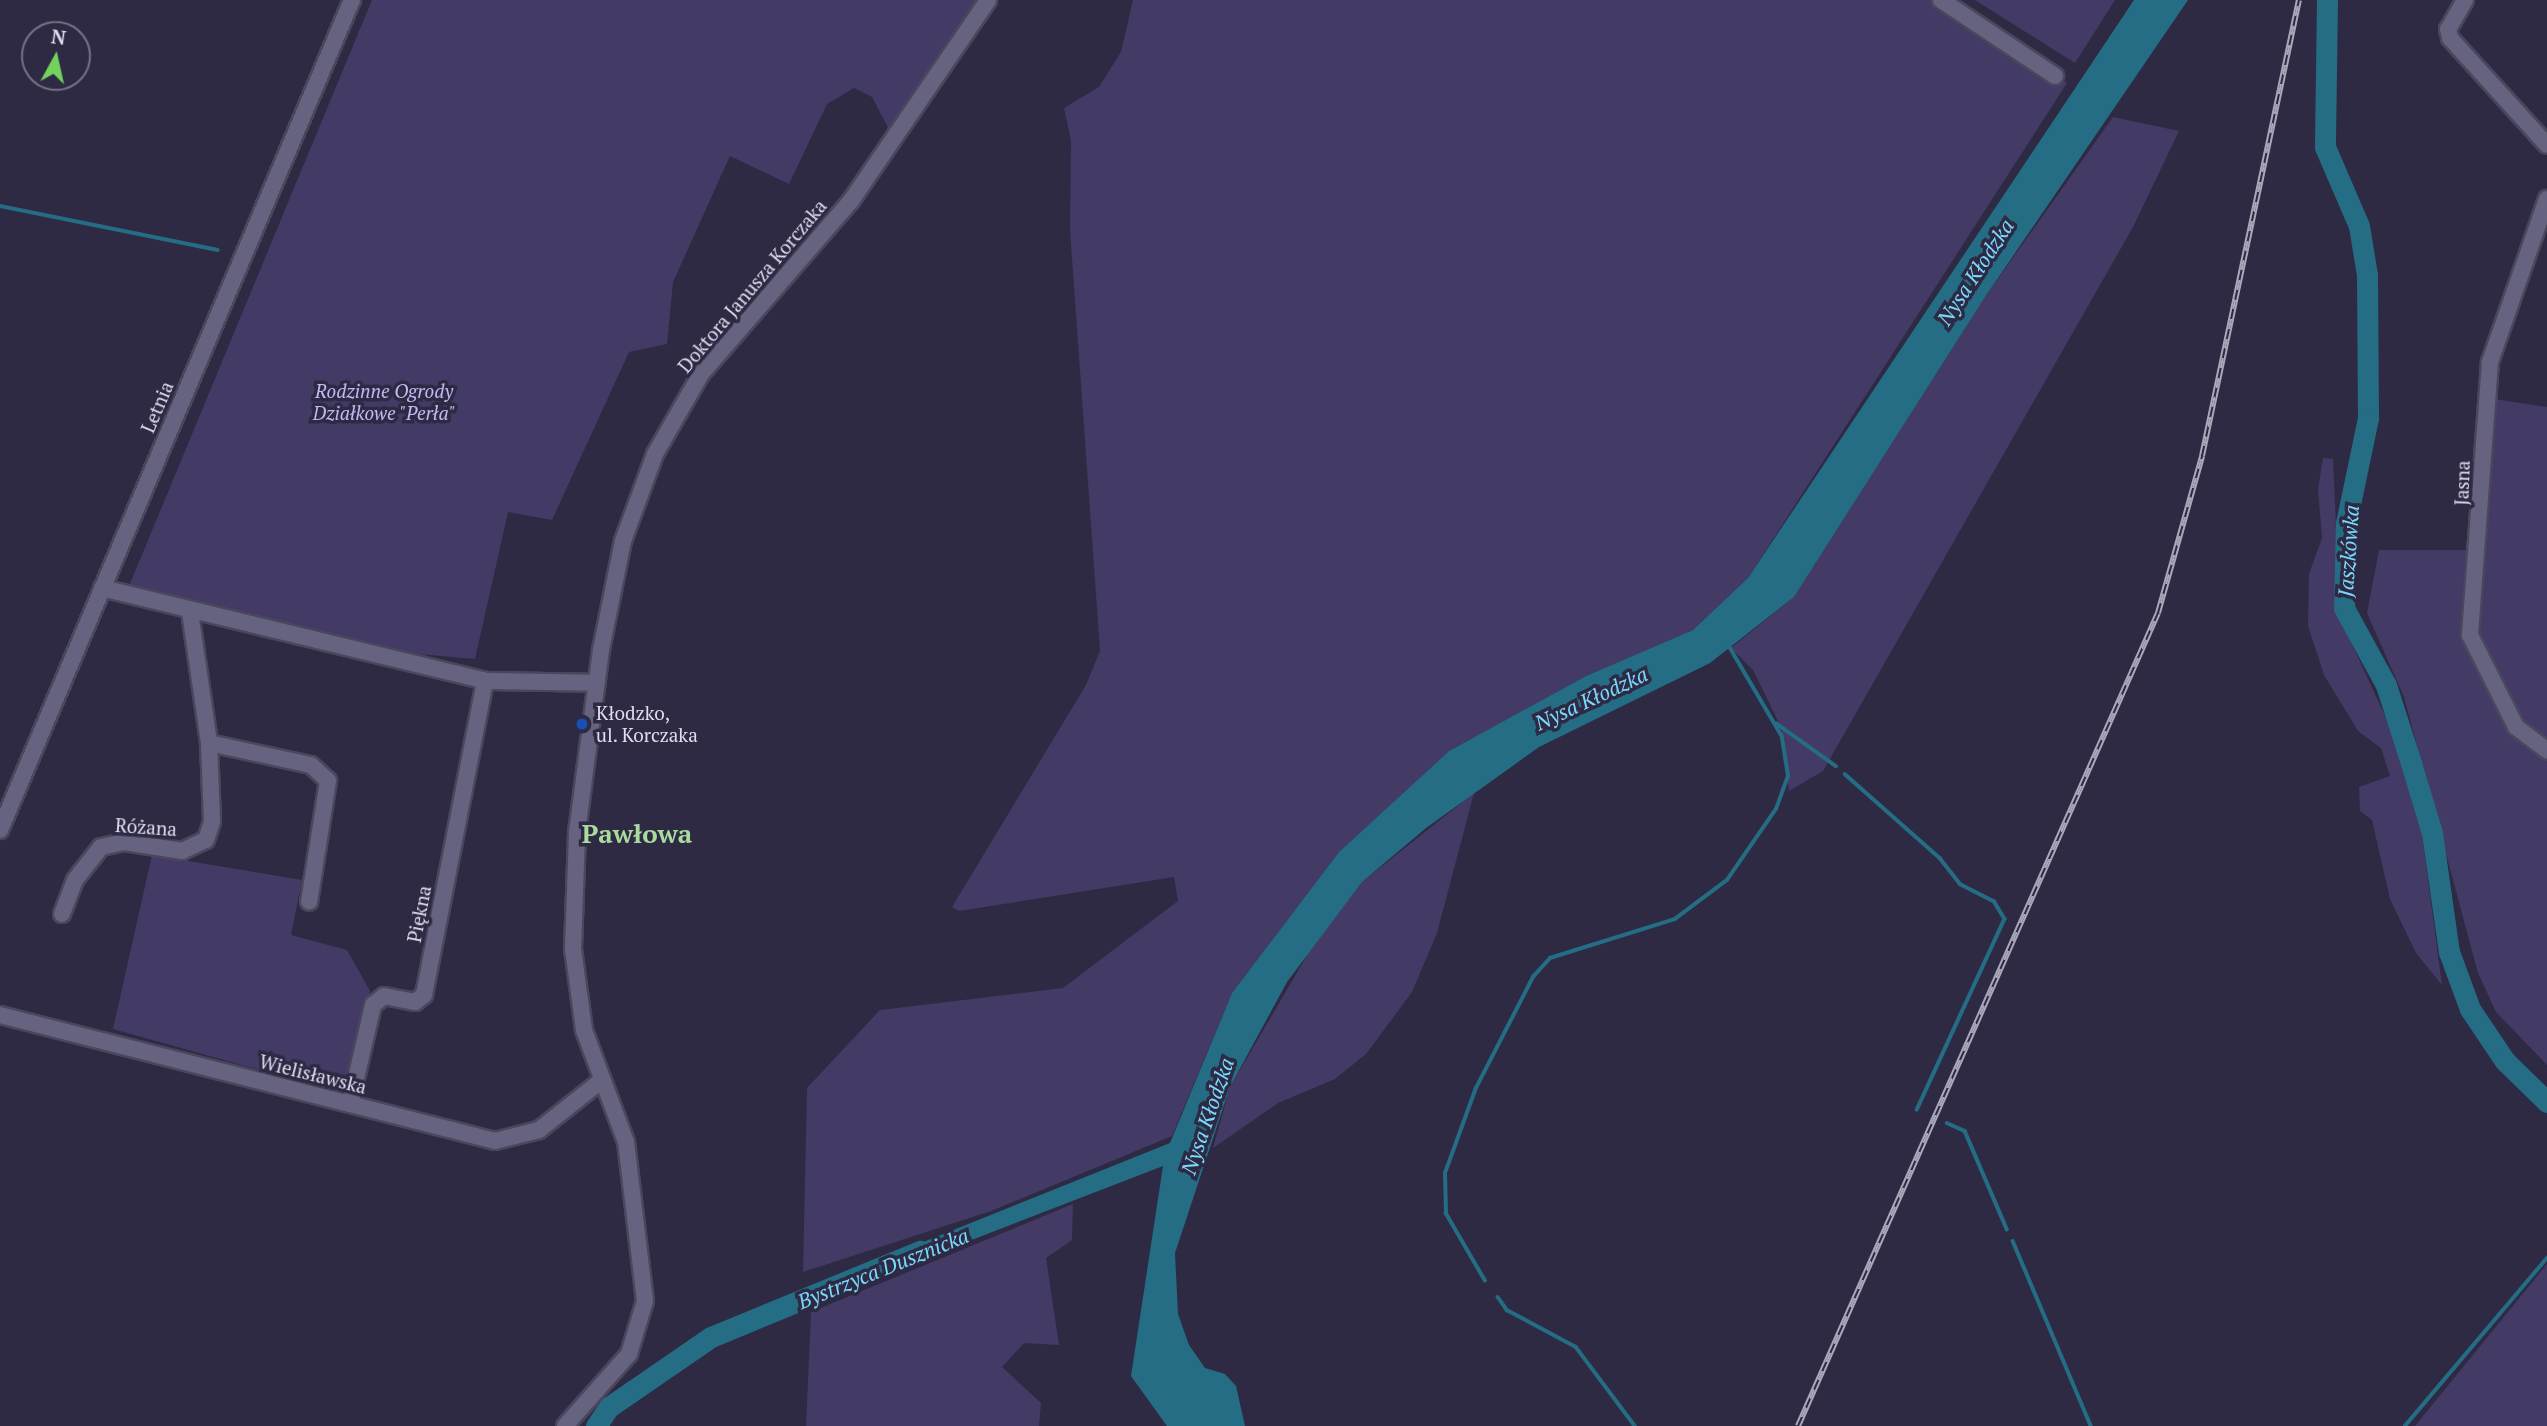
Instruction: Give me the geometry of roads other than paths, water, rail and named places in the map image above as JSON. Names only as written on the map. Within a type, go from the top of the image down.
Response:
[{"type":"street","name":"Letnia","points":[[0,830],[352,0]]},
{"type":"street","name":"Doktora Janusza Korczaka","points":[[565,1426],[629,1354],[644,1318],[626,1142],[581,1018],[573,949],[577,832],[596,683],[623,541],[671,426],[701,374],[851,201],[988,0]]},
{"type":"street","points":[[1941,0],[2055,76]]},
{"type":"street","points":[[2465,0],[2448,29],[2450,38],[2547,145]]},
{"type":"street","name":"Jasna","points":[[2547,199],[2490,362],[2470,635],[2516,727],[2547,750]]},
{"type":"street","points":[[102,588],[190,612],[485,681],[596,683]]},
{"type":"street","name":"Różana","points":[[62,914],[75,880],[101,847],[124,842],[182,850],[206,840],[212,821],[209,743],[190,612]]},
{"type":"street","name":"Piękna","points":[[351,1104],[373,1005],[384,996],[415,1002],[424,995],[485,681]]},
{"type":"street","points":[[209,743],[321,769],[329,794],[309,902]]},
{"type":"street","name":"Wielisławska","points":[[0,1015],[351,1104],[474,1139],[506,1140],[539,1130],[602,1080]]},
{"type":"water","name":"Nysa Kłodzka","points":[[2134,0],[2188,0],[1985,297],[1794,597],[1710,663],[1539,747],[1426,828],[1362,882],[1287,982],[1230,1087],[1175,1253],[1178,1314],[1189,1345],[1205,1368],[1225,1374],[1236,1386],[1245,1426],[1167,1426],[1131,1376],[1163,1166],[889,1272],[896,1253],[1170,1143],[1232,993],[1339,852],[1449,751],[1586,676],[1693,630],[1748,578]]},
{"type":"waterway","name":"Jaszkówka","points":[[2327,0],[2325,147],[2359,226],[2367,275],[2368,418],[2346,523],[2344,608],[2386,685],[2411,763],[2432,833],[2449,952],[2470,1009],[2505,1061],[2547,1102]]},
{"type":"waterway","points":[[0,206],[218,250]]},
{"type":"waterway","points":[[1485,1281],[1446,1214],[1445,1173],[1476,1088],[1533,977],[1550,958],[1675,919],[1727,880],[1776,809],[1788,776],[1782,737],[1728,645]]},
{"type":"waterway","points":[[1776,723],[1836,766]]},
{"type":"waterway","points":[[1845,774],[1940,858],[1960,884],[1994,901],[2005,919],[1917,1110]]},
{"type":"waterway","points":[[1947,1123],[1965,1131],[2007,1229]]},
{"type":"waterway","points":[[2013,1241],[2091,1426]]},
{"type":"waterway","name":"Bystrzyca Dusznicka","points":[[596,1426],[609,1407],[711,1337],[920,1251]]},
{"type":"waterway","points":[[2405,1426],[2547,1258]]},
{"type":"waterway","points":[[1498,1297],[1507,1310],[1576,1347],[1635,1426]]},
{"type":"railway","points":[[1798,1426],[2158,613],[2202,456],[2299,0]]},
{"type":"place","name":"Kłodzko, ul. Korczaka","points":[[582,724]]},
{"type":"district","name":"Pawłowa","points":[[637,834]]},
{"type":"park label","name":"Rodzinne Ogrody Działkowe \"Perła\"","points":[[384,402]]}]
